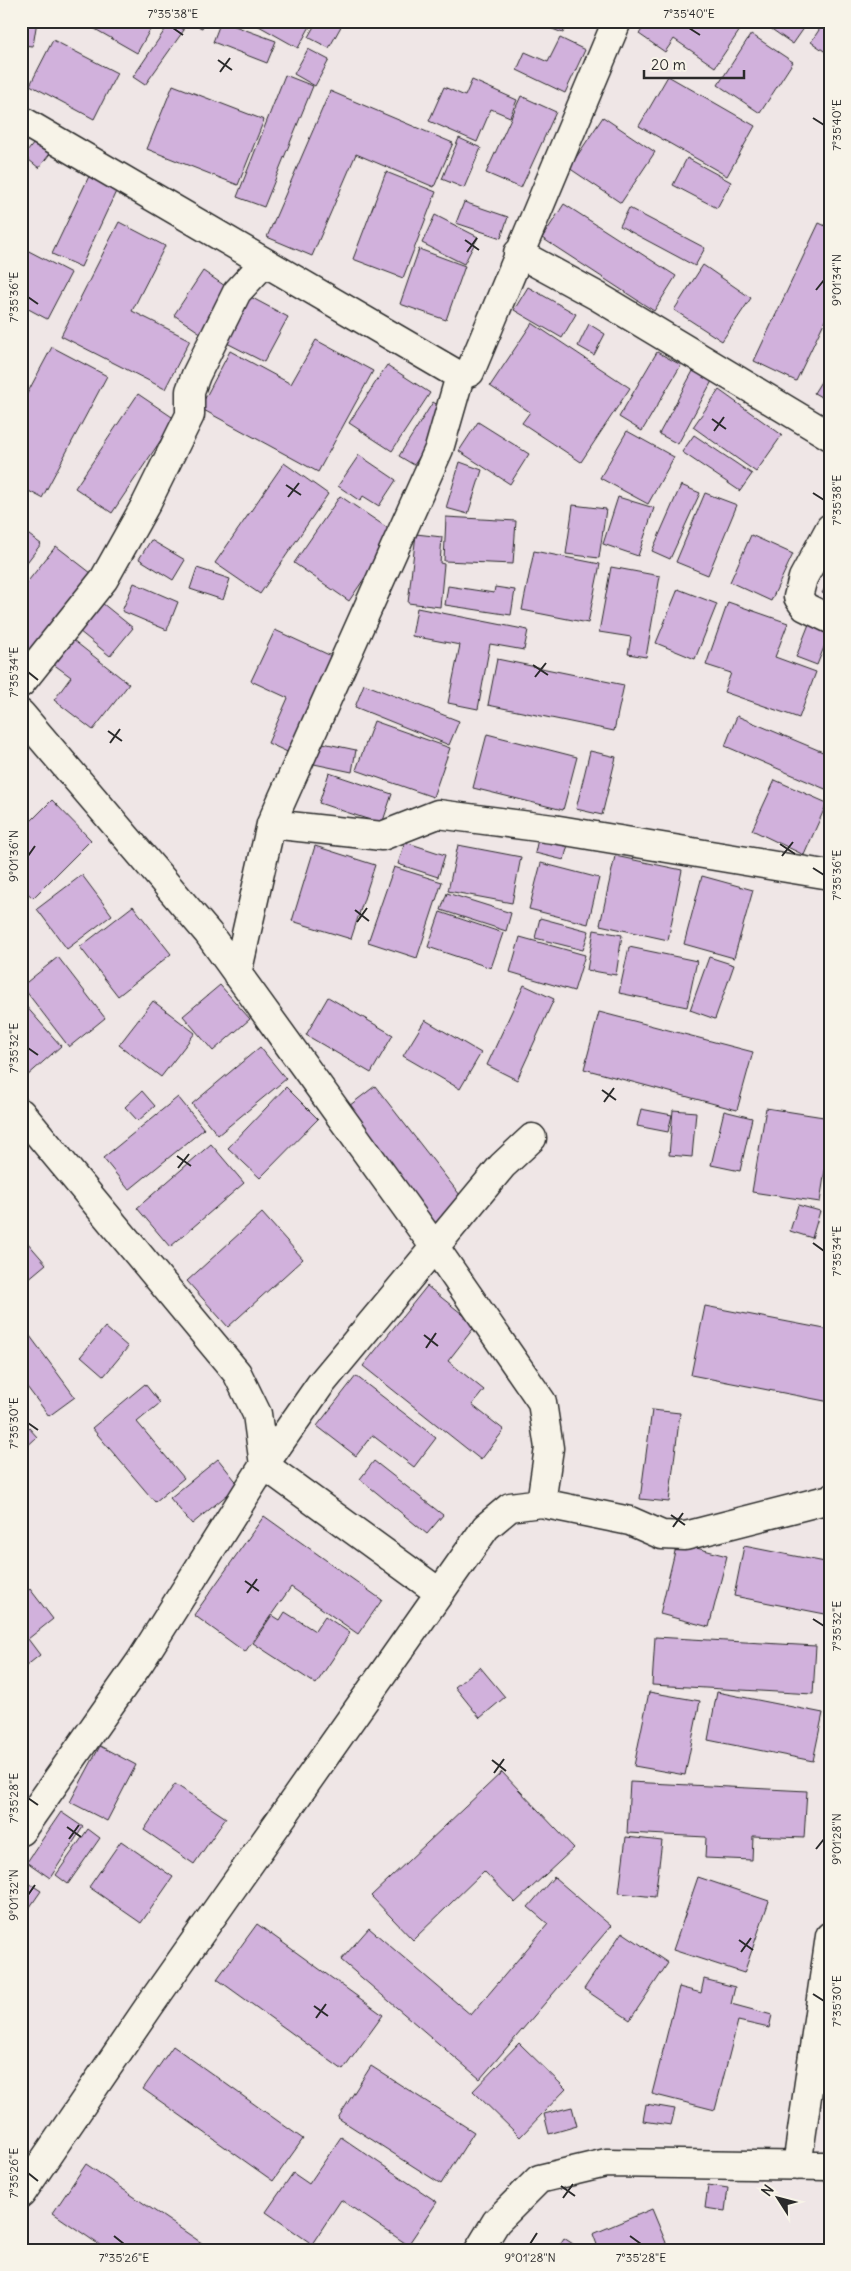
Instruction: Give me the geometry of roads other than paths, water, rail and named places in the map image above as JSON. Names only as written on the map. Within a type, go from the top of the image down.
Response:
[{"type":"street","points":[[460,376],[470,372],[518,253],[617,21]]},
{"type":"street","points":[[21,120],[460,376]]},
{"type":"street","points":[[518,253],[598,296],[830,436]]},
{"type":"street","points":[[21,683],[104,579],[146,504],[190,415],[190,391],[236,292],[264,263]]},
{"type":"street","points":[[237,974],[271,824],[439,449],[460,376]]},
{"type":"street","points":[[830,528],[803,578],[798,598],[805,607],[830,619]]},
{"type":"street","points":[[21,714],[208,934],[434,1246],[542,1402],[549,1448],[541,1502]]},
{"type":"street","points":[[271,824],[382,836],[438,814],[553,829],[830,875]]},
{"type":"street","points":[[21,1113],[236,1372],[257,1414],[264,1465],[440,1593]]},
{"type":"street","points":[[21,1831],[140,1662],[264,1465],[320,1385],[502,1166],[532,1138]]},
{"type":"street","points":[[21,2194],[150,2004],[486,1527],[510,1507],[541,1502],[630,1521],[662,1535],[684,1536],[830,1499]]},
{"type":"street","points":[[797,2166],[830,1936]]},
{"type":"street","points":[[479,2250],[496,2222],[539,2179],[606,2163],[830,2166]]}]
